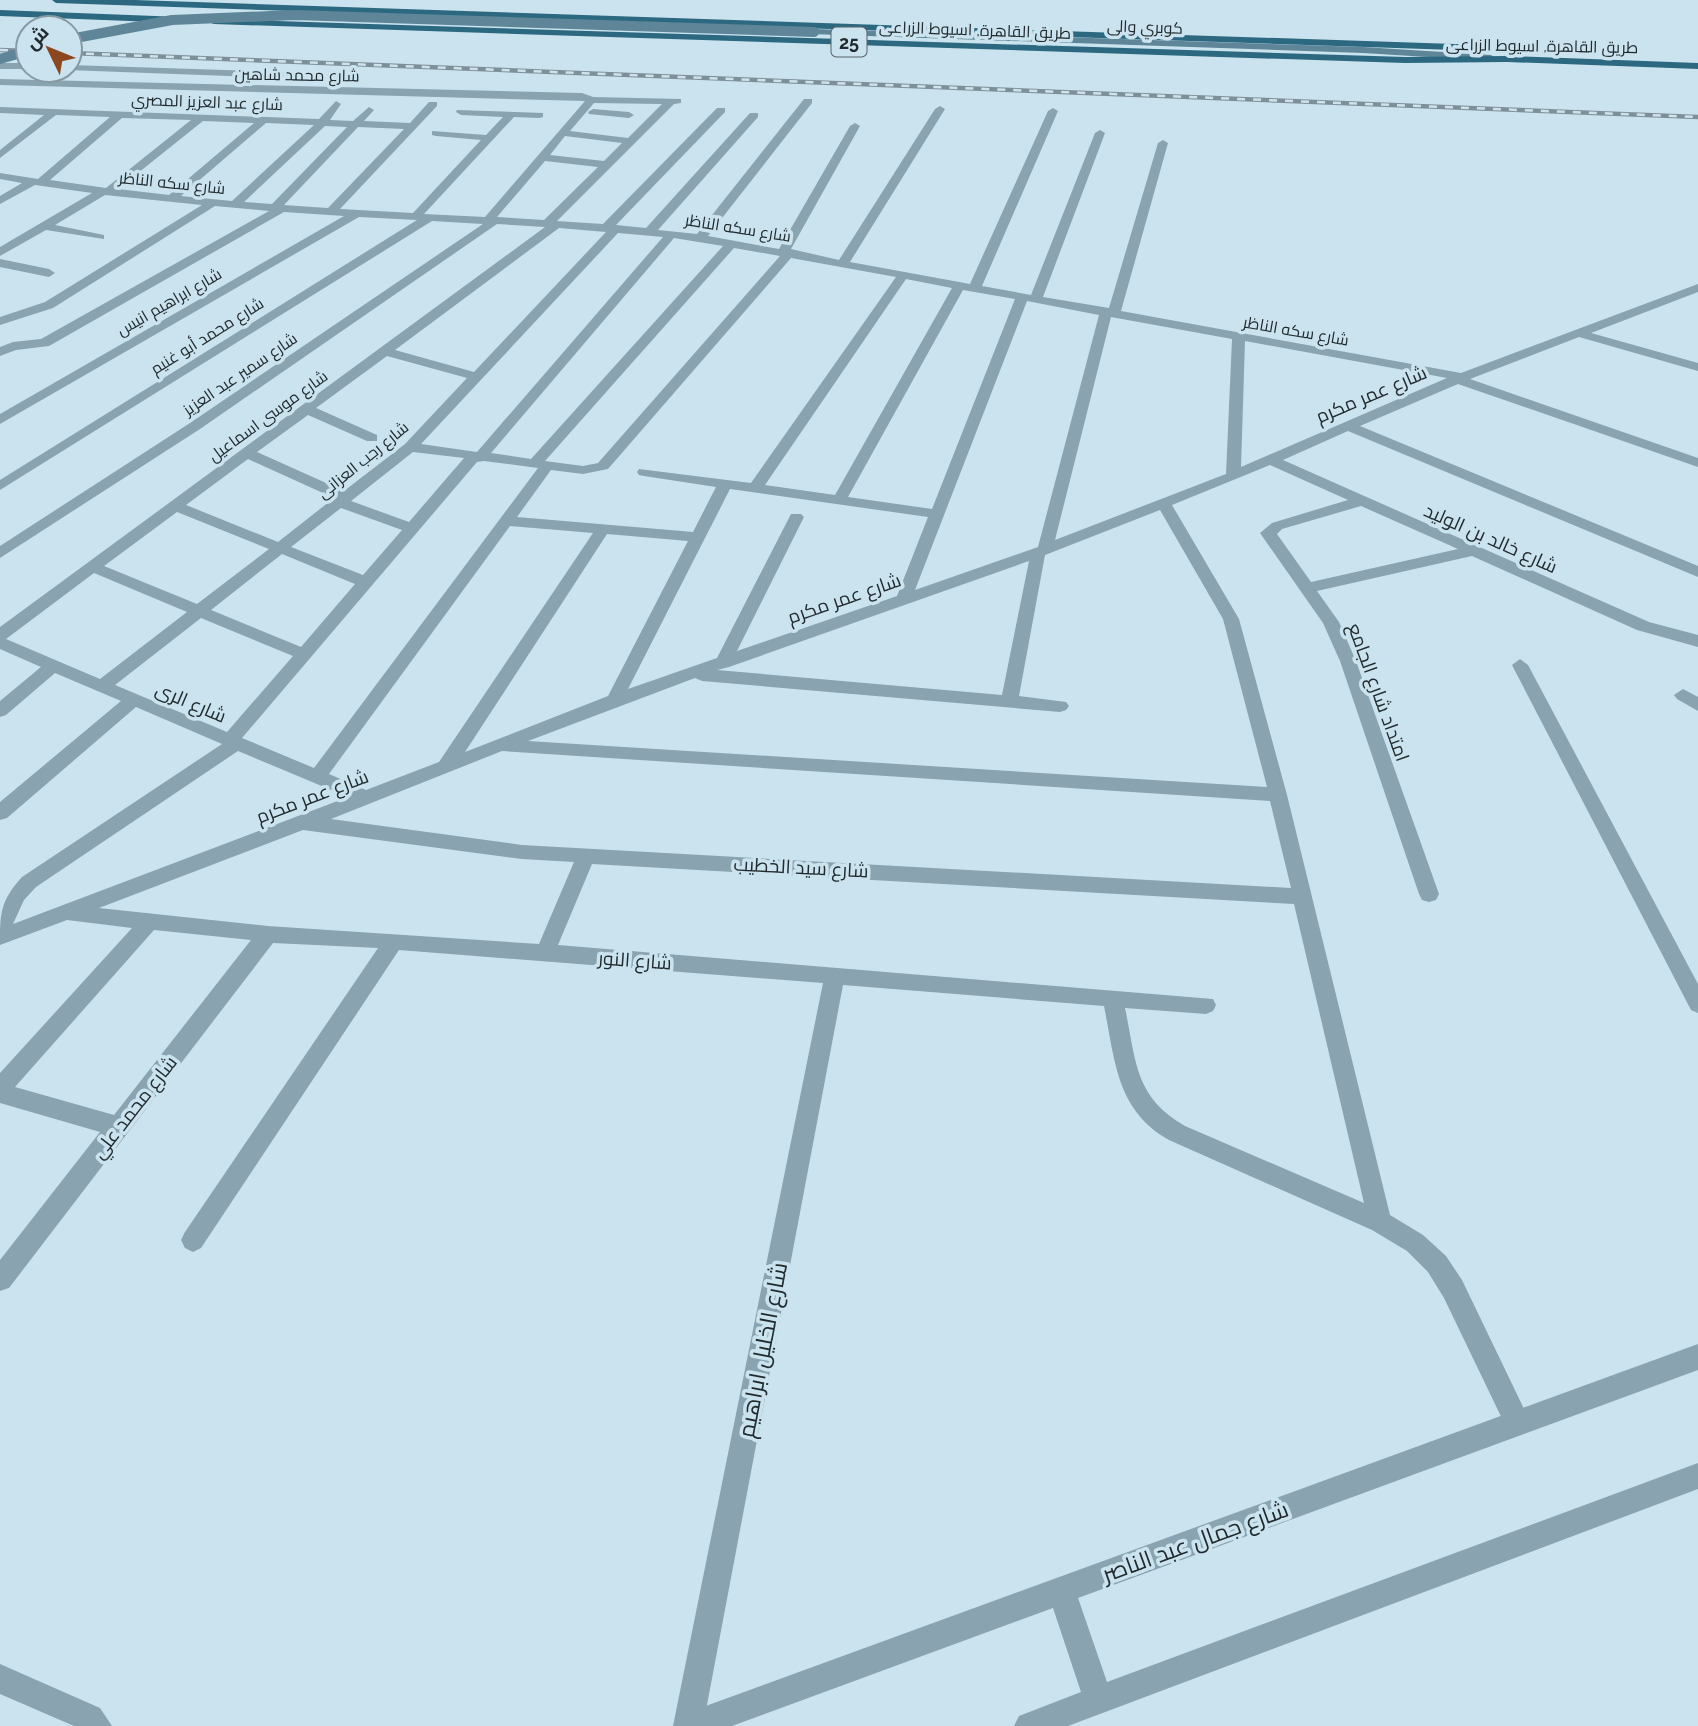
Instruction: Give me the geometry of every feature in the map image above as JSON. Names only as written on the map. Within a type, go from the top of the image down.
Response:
[{"type":"highway","points":[[26,14],[55,7],[44,0]]},
{"type":"highway","name":"طريق القاهرة, اسيوط الزراعى","points":[[56,0],[1698,55]]},
{"type":"highway","points":[[107,17],[100,9],[129,4]]},
{"type":"highway","name":"طريق القاهرة, اسيوط الزراعى","points":[[0,13],[26,14]]},
{"type":"highway","name":"طريق القاهرة, اسيوط الزراعى","points":[[84,16],[1391,59],[1507,59],[1698,66]]},
{"type":"main road","name":"كوبري والى","points":[[84,35],[172,17],[285,12],[705,20]]},
{"type":"main road","name":"كوبري والى","points":[[84,36],[172,20],[295,15],[1363,50],[1507,59]]},
{"type":"street","points":[[84,68],[313,76]]},
{"type":"street","name":"شارع محمد شاهين","points":[[0,82],[582,96],[591,100],[674,101]]},
{"type":"street","name":"شارع سمير عبد العزيز","points":[[0,553],[195,426],[493,219],[591,100]]},
{"type":"street","name":"شارع موسى اسماعيل","points":[[0,635],[306,410],[552,223],[606,165],[674,101]]},
{"type":"street","points":[[701,238],[808,101]]},
{"type":"street","points":[[235,205],[322,123],[336,104]]},
{"type":"street","points":[[331,212],[433,104]]},
{"type":"street","name":"شارع عبد العزيز المصري","points":[[0,110],[412,127]]},
{"type":"street","points":[[0,352],[13,346],[44,343],[278,209],[369,110]]},
{"type":"street","name":"شارع رجب العزانى","points":[[101,687],[410,447],[478,377],[721,110]]},
{"type":"street","points":[[844,262],[940,110]]},
{"type":"street","points":[[582,111],[629,115]]},
{"type":"street","points":[[975,287],[1053,111]]},
{"type":"street","points":[[0,155],[54,112]]},
{"type":"street","points":[[461,112],[539,115]]},
{"type":"street","points":[[0,201],[37,182],[120,114]]},
{"type":"street","points":[[417,215],[511,114]]},
{"type":"street","points":[[649,232],[754,115]]},
{"type":"street","points":[[0,252],[105,191],[200,118]]},
{"type":"street","points":[[170,200],[264,120]]},
{"type":"street","points":[[410,447],[541,465],[593,469],[610,461],[787,251],[855,127]]},
{"type":"street","points":[[436,133],[489,138]]},
{"type":"street","points":[[563,133],[631,141]]},
{"type":"street","points":[[903,600],[1100,133]]},
{"type":"street","points":[[1009,701],[1041,551],[1110,312],[1164,143]]},
{"type":"street","points":[[542,158],[606,165]]},
{"type":"street","name":"شارع سكه الناظر","points":[[0,176],[170,200],[356,214],[612,227],[787,251],[1460,378],[1698,463]]},
{"type":"street","points":[[0,321],[50,305],[213,203]]},
{"type":"street","name":"شارع ابراهيم انيس","points":[[0,420],[356,214]]},
{"type":"street","name":"شارع محمد أبو غنيم","points":[[0,486],[432,216]]},
{"type":"street","points":[[44,226],[100,237]]},
{"type":"street","points":[[0,930],[17,895],[29,882],[233,742],[303,654],[411,528],[672,234]]},
{"type":"street","points":[[317,777],[506,521],[541,465],[733,242]]},
{"type":"street","points":[[0,263],[49,273]]},
{"type":"street","points":[[755,488],[904,274]]},
{"type":"street","points":[[839,500],[960,284]]},
{"type":"street","name":"شارع عمر مكرم","points":[[0,937],[367,798],[614,700],[1041,551],[1233,476],[1460,378],[1698,288]]},
{"type":"street","points":[[1578,333],[1698,367]]},
{"type":"street","points":[[1233,476],[1239,337]]},
{"type":"street","points":[[385,351],[478,377]]},
{"type":"street","points":[[0,401],[21,408]]},
{"type":"street","points":[[306,410],[372,438]]},
{"type":"street","points":[[1348,426],[1698,572]]},
{"type":"street","points":[[247,453],[342,500],[411,528]]},
{"type":"street","name":"شارع خالد بن الوليد","points":[[1271,460],[1643,626],[1698,641]]},
{"type":"street","points":[[644,472],[937,514]]},
{"type":"street","points":[[614,700],[725,484]]},
{"type":"street","name":"امتداد شارع الجامع","points":[[1360,501],[1277,526],[1268,533],[1331,622],[1348,661],[1429,894]]},
{"type":"street","points":[[1163,503],[1231,619],[1278,795],[1380,1222]]},
{"type":"street","points":[[175,506],[365,582]]},
{"type":"street","points":[[723,663],[796,517]]},
{"type":"street","points":[[506,521],[697,537]]},
{"type":"street","points":[[446,767],[603,529]]},
{"type":"street","points":[[1308,588],[1472,551]]},
{"type":"street","points":[[93,567],[303,654]]},
{"type":"street","name":"شارع الرى","points":[[0,643],[367,798]]},
{"type":"street","points":[[1520,665],[1698,1004]]},
{"type":"street","points":[[0,711],[53,666]]},
{"type":"street","points":[[690,674],[1060,706]]},
{"type":"street","points":[[0,813],[134,700]]},
{"type":"street","points":[[498,746],[1278,795]]},
{"type":"street","name":"شارع سيد الخطيب","points":[[302,823],[470,846],[586,856],[1302,897]]},
{"type":"street","points":[[545,953],[586,856]]},
{"type":"street","name":"شارع النور","points":[[65,912],[268,934],[394,941],[1206,1005]]},
{"type":"street","points":[[119,1127],[0,1091],[148,923]]},
{"type":"street","name":"شارع محمد علي","points":[[0,1279],[268,934]]},
{"type":"street","points":[[193,1240],[394,941]]},
{"type":"street","name":"شارع الخليل ابراهيم","points":[[690,1726],[835,975]]},
{"type":"street","points":[[1113,998],[1132,1081],[1140,1102],[1156,1120],[1177,1133],[1380,1222],[1415,1243],[1453,1289],[1517,1422]]},
{"type":"street","name":"شارع جمال عبد الناصر","points":[[690,1726],[1698,1357]]},
{"type":"street","points":[[1030,1726],[1698,1476]]},
{"type":"street","points":[[1060,1590],[1098,1700]]},
{"type":"street","points":[[0,1679],[90,1718],[97,1726]]},
{"type":"railway","points":[[0,50],[14,50]]},
{"type":"railway","points":[[84,54],[1698,117]]}]
